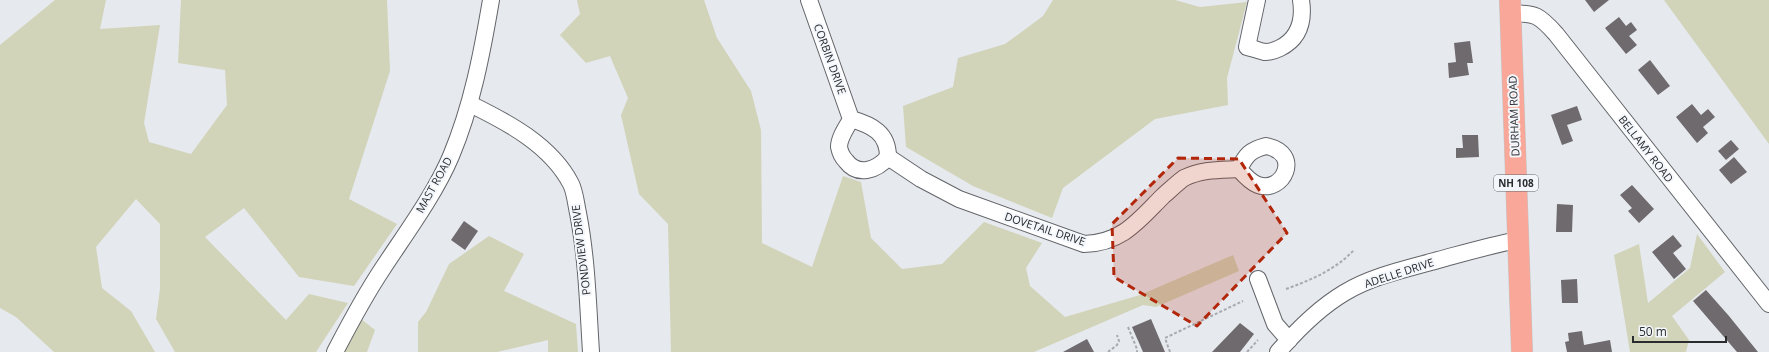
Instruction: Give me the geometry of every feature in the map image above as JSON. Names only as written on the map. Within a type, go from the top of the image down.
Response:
[{"type":"main road","name":"DURHAM ROAD","points":[[1510,7],[1522,352]]},
{"type":"street","name":"MAST ROAD","points":[[335,352],[366,295],[437,183],[451,157],[470,104],[478,74],[491,0]]},
{"type":"street","name":"CORBIN DRIVE","points":[[809,0],[851,119]]},
{"type":"street","points":[[1257,0],[1247,47],[1267,52],[1277,50],[1295,37],[1300,26],[1303,10],[1301,0]]},
{"type":"street","name":"BELLAMY ROAD","points":[[1510,7],[1536,16],[1551,28],[1769,304]]},
{"type":"street","name":"PONDVIEW DRIVE","points":[[470,104],[521,133],[536,144],[561,169],[571,185],[581,229],[591,352]]},
{"type":"street","points":[[851,119],[867,123],[878,132],[888,147],[888,157],[881,166],[870,170],[858,170],[850,166],[843,157],[839,148],[842,136],[851,119]]},
{"type":"street","name":"DOVETAIL DRIVE","points":[[888,157],[920,179],[959,199],[1084,244],[1099,243],[1114,238],[1128,230],[1183,179],[1207,171],[1238,169]]},
{"type":"street","name":"ADELLE DRIVE","points":[[1283,346],[1325,306],[1344,293],[1364,283],[1399,271],[1518,240]]},
{"type":"street","points":[[1258,279],[1283,346]]},
{"type":"path","points":[[1286,289],[1305,282],[1339,265],[1354,250]]},
{"type":"path","points":[[1170,352],[1165,338],[1243,301]]},
{"type":"path","points":[[1128,327],[1138,349],[1137,352]]},
{"type":"path","points":[[1108,352],[1117,345],[1119,341],[1117,335]]},
{"type":"path","points":[[1247,352],[1258,340]]},
{"type":"highlighted area","points":[[1178,158],[1239,159],[1287,233],[1197,326],[1114,277],[1112,224]]},
{"type":"green space","points":[[55,0],[106,0],[100,29],[160,25],[144,123],[149,142],[191,154],[227,105],[225,70],[178,63],[181,0],[387,0],[390,71],[349,199],[397,224],[354,286],[299,277],[244,208],[205,237],[286,320],[309,294],[348,303],[316,352],[175,352],[156,319],[160,289],[160,224],[136,199],[96,247],[102,288],[131,311],[155,352],[54,352],[16,317],[0,308],[0,45]]},
{"type":"green space","points":[[577,0],[704,0],[717,38],[751,91],[761,130],[762,243],[812,267],[843,176],[861,182],[871,238],[902,269],[942,264],[984,222],[1042,243],[1026,268],[1030,286],[1065,317],[1140,295],[1233,255],[1239,271],[1156,307],[1143,305],[1034,352],[671,352],[668,224],[639,194],[621,115],[628,98],[610,56],[586,63],[560,35],[580,14]]},
{"type":"green space","points":[[1053,0],[1175,0],[1200,7],[1247,2],[1227,78],[1228,105],[1155,119],[1063,188],[1052,218],[973,186],[906,147],[903,106],[953,87],[958,58],[1005,44],[1043,16]]},
{"type":"green space","points":[[1664,0],[1769,0],[1769,144]]},
{"type":"green space","points":[[1697,234],[1725,272],[1672,316],[1689,340],[1686,352],[1630,352],[1614,255],[1639,244],[1648,303],[1690,268]]},
{"type":"green space","points":[[489,236],[524,254],[504,291],[576,324],[578,352],[548,352],[548,340],[497,352],[418,352],[418,322],[426,312],[449,264]]},
{"type":"green space","points":[[361,319],[375,330],[367,352],[342,352]]},
{"type":"building","points":[[1585,0],[1609,0],[1594,12]]},
{"type":"building","points":[[1619,17],[1626,26],[1631,22],[1637,30],[1629,36],[1637,45],[1626,54],[1605,28]]},
{"type":"building","points":[[1470,41],[1473,63],[1467,63],[1469,75],[1449,78],[1448,63],[1456,62],[1454,43]]},
{"type":"building","points":[[1650,60],[1670,86],[1658,95],[1638,70]]},
{"type":"building","points":[[1692,104],[1701,115],[1708,109],[1715,117],[1703,127],[1708,133],[1697,143],[1676,117]]},
{"type":"building","points":[[1577,106],[1582,120],[1567,125],[1573,141],[1562,145],[1551,115]]},
{"type":"building","points":[[1462,135],[1478,135],[1479,157],[1456,158],[1456,148],[1463,148]]},
{"type":"building","points":[[1731,140],[1739,149],[1726,160],[1718,151]]},
{"type":"building","points":[[1734,157],[1747,172],[1731,184],[1719,170]]},
{"type":"building","points":[[1632,185],[1654,209],[1639,223],[1628,211],[1632,208],[1620,195]]},
{"type":"building","points":[[1557,204],[1573,205],[1572,232],[1556,232]]},
{"type":"building","points":[[464,221],[478,231],[465,250],[451,240]]},
{"type":"building","points":[[1673,235],[1682,246],[1673,253],[1686,269],[1674,279],[1652,252]]},
{"type":"building","points":[[1577,279],[1578,303],[1562,303],[1561,280]]},
{"type":"building","points":[[1706,290],[1758,352],[1737,352],[1693,301]]},
{"type":"building","points":[[1151,319],[1165,352],[1143,352],[1132,327]]},
{"type":"building","points":[[1240,323],[1254,334],[1240,352],[1212,352]]},
{"type":"building","points":[[1582,331],[1584,345],[1610,340],[1612,352],[1567,352],[1565,342],[1569,341],[1568,333]]},
{"type":"building","points":[[1087,339],[1094,352],[1063,352]]}]
